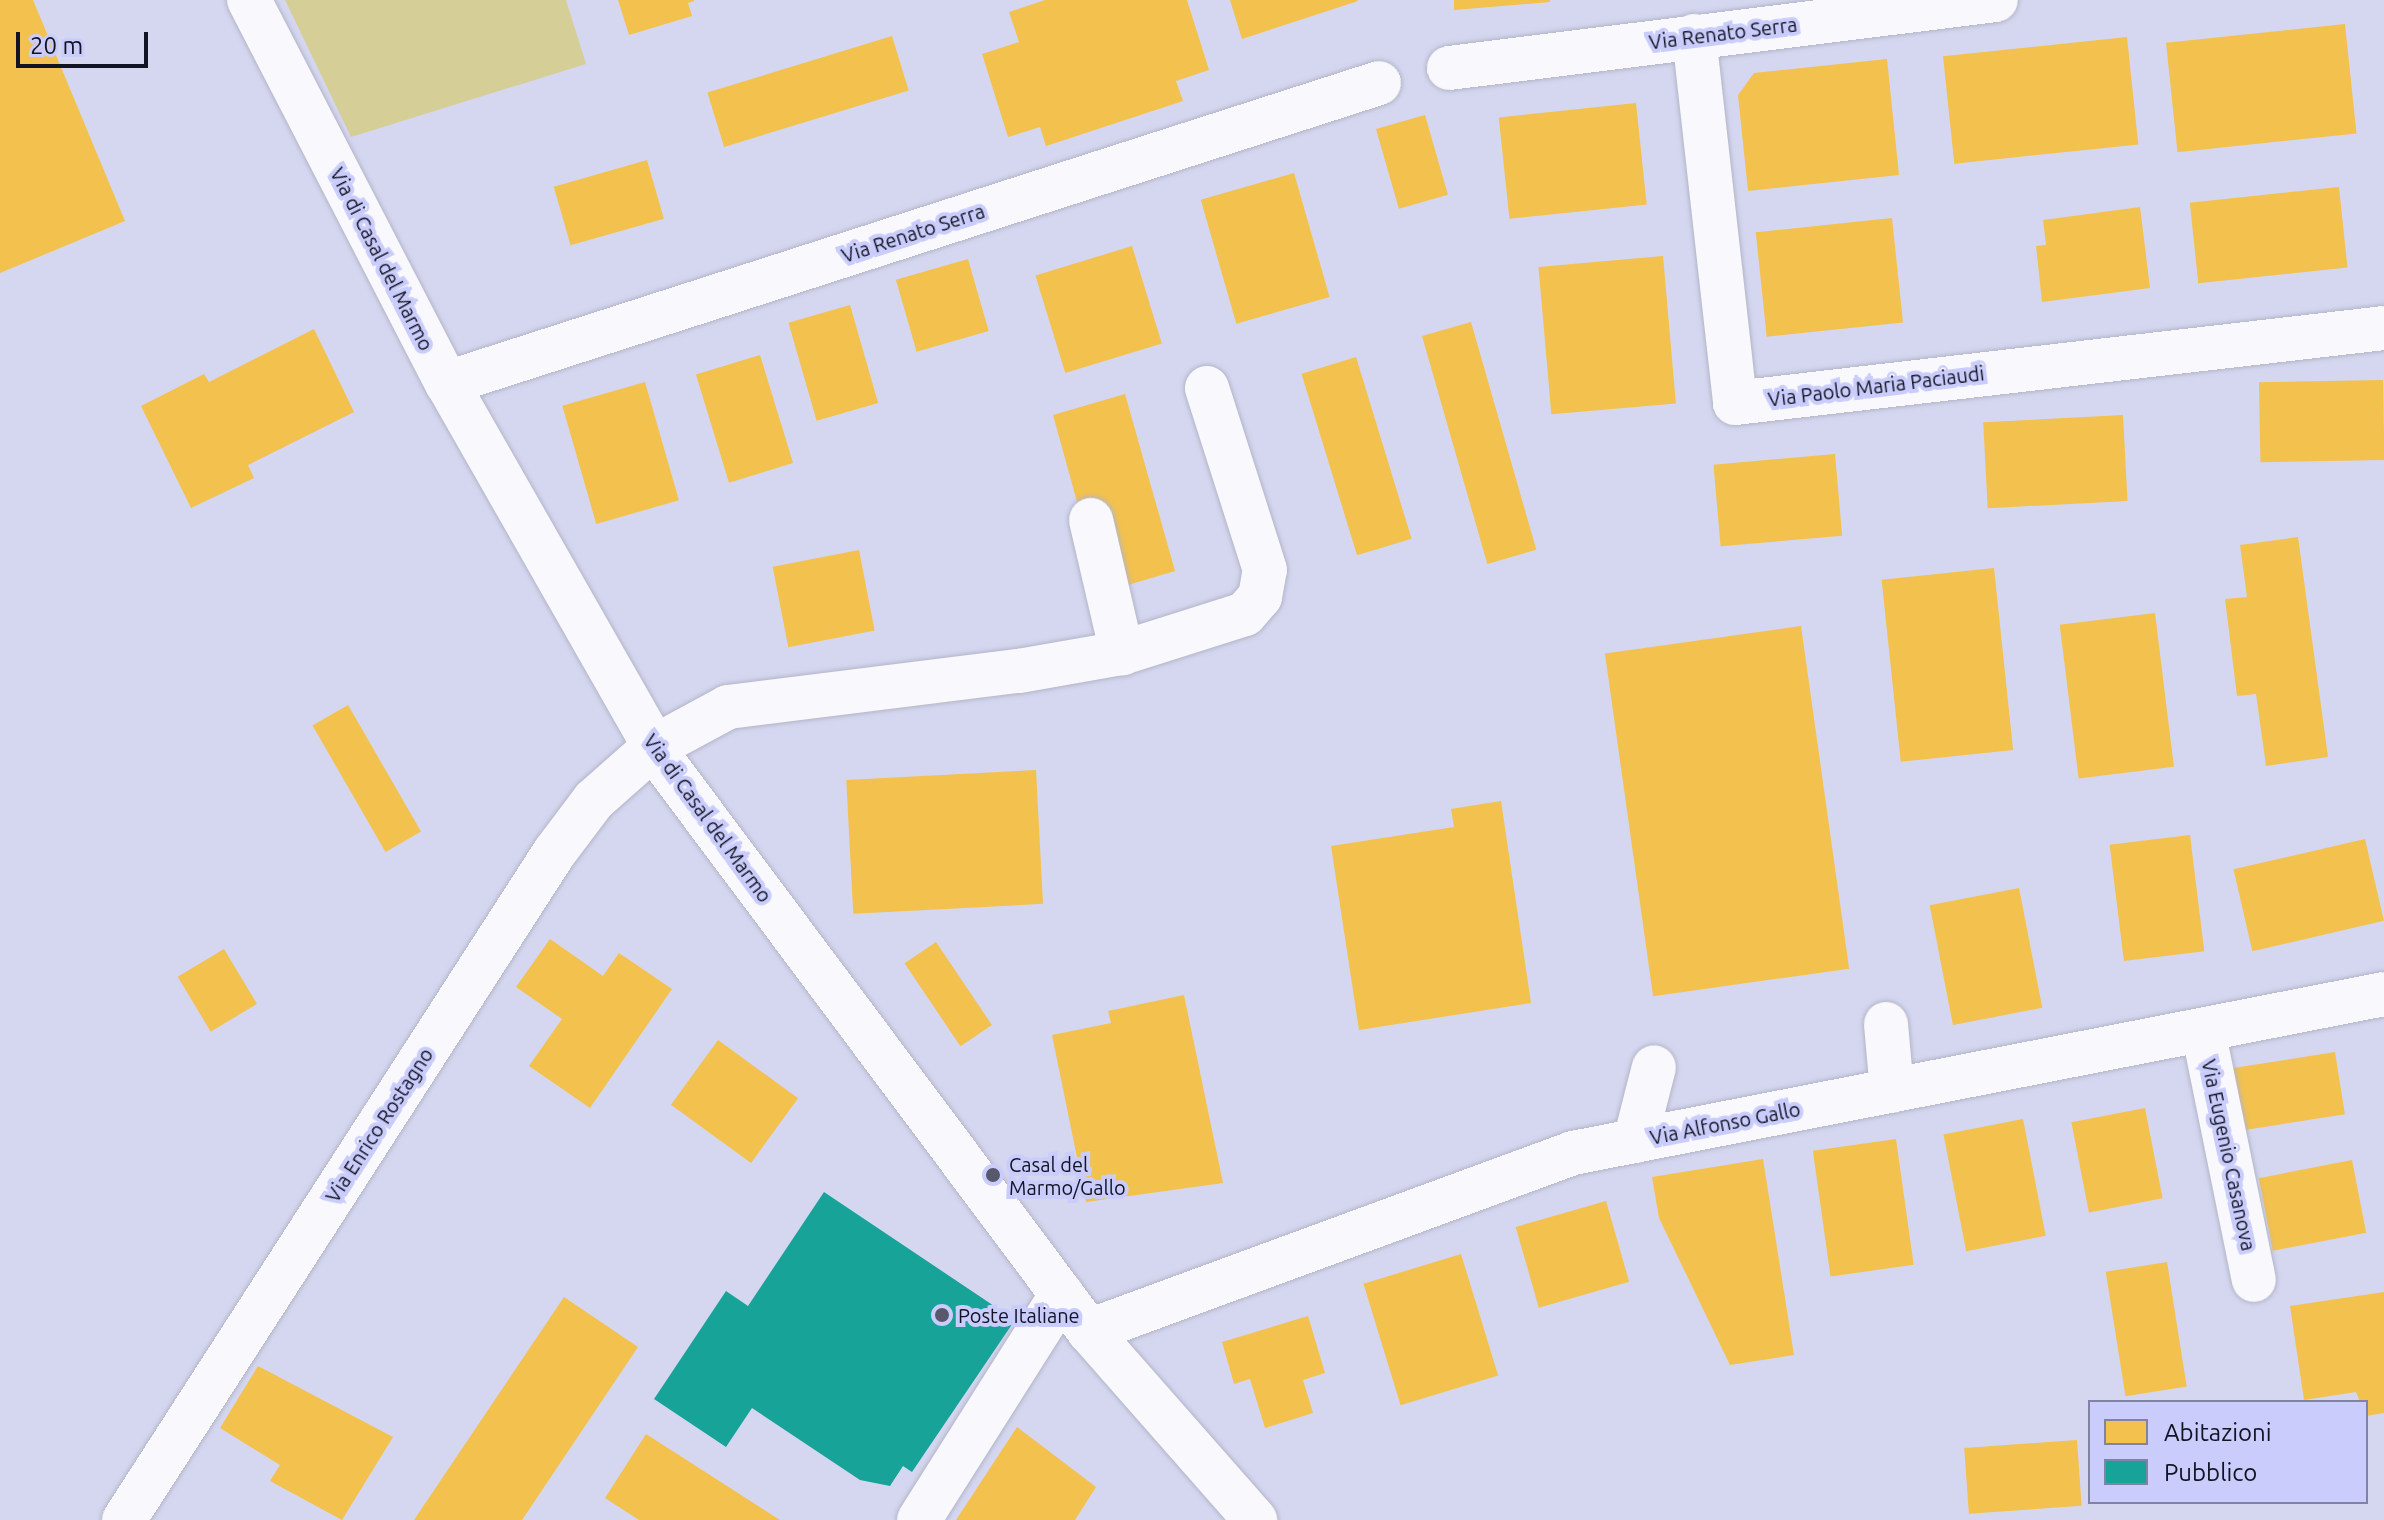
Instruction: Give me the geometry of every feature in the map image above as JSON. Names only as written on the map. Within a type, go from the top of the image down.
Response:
[{"type":"street","name":"Via di Casal del Marmo","points":[[249,0],[447,383],[654,747],[1089,1331],[1255,1520]]},
{"type":"street","name":"Via Renato Serra","points":[[1449,68],[1996,0]]},
{"type":"street","name":"Via Paolo Maria Paciaudi","points":[[1694,36],[1735,403],[2384,328]]},
{"type":"street","name":"Via Renato Serra","points":[[447,383],[1379,83]]},
{"type":"street","name":"Via Enrico Rostagno","points":[[124,1520],[554,853],[594,800],[654,747],[728,707],[1122,653],[1245,614],[1260,597],[1265,570],[1207,388]]},
{"type":"street","points":[[1091,520],[1122,653]]},
{"type":"street","name":"Via Alfonso Gallo","points":[[1089,1331],[1573,1153],[2384,994]]},
{"type":"street","points":[[1886,1024],[1892,1091]]},
{"type":"street","name":"Via Eugenio Casanova","points":[[2203,1030],[2254,1280]]},
{"type":"street","points":[[1635,1141],[1654,1067]]},
{"type":"street","points":[[919,1520],[1062,1294]]},
{"type":"shaded area","points":[[285,0],[566,0],[586,64],[351,137]]},
{"type":"building: Abitazioni","points":[[0,0],[33,0],[125,221],[0,273]]},
{"type":"building: Abitazioni","points":[[618,0],[694,1],[688,3],[692,16],[629,35]]},
{"type":"building: Abitazioni","points":[[1045,0],[1187,0],[1209,70],[1176,81],[1183,101],[1046,146],[1040,127],[1008,137],[982,54],[1019,42],[1009,12]]},
{"type":"building: Abitazioni","points":[[1230,0],[1357,0],[1358,1],[1242,39]]},
{"type":"building: Abitazioni","points":[[1454,0],[1550,0],[1550,2],[1454,10]]},
{"type":"building: Abitazioni","points":[[2345,24],[2356,133],[2177,152],[2166,43]]},
{"type":"building: Abitazioni","points":[[892,36],[909,91],[724,147],[707,92]]},
{"type":"building: Abitazioni","points":[[2127,37],[2138,144],[1954,164],[1943,56]]},
{"type":"building: Abitazioni","points":[[1887,59],[1899,175],[1748,191],[1738,95],[1754,73]]},
{"type":"building: Abitazioni","points":[[1636,103],[1647,204],[1509,219],[1499,117]]},
{"type":"building: Abitazioni","points":[[1425,115],[1448,195],[1399,209],[1376,129]]},
{"type":"building: Abitazioni","points":[[647,160],[664,219],[571,245],[554,187]]},
{"type":"building: Abitazioni","points":[[1294,173],[1330,297],[1236,324],[1201,200]]},
{"type":"building: Abitazioni","points":[[2339,187],[2347,268],[2198,283],[2190,203]]},
{"type":"building: Abitazioni","points":[[2140,207],[2150,288],[2042,302],[2036,246],[2046,245],[2043,220]]},
{"type":"building: Abitazioni","points":[[1892,218],[1903,322],[1767,337],[1756,232]]},
{"type":"building: Abitazioni","points":[[1132,246],[1162,344],[1065,373],[1035,276]]},
{"type":"building: Abitazioni","points":[[1663,256],[1676,403],[1551,414],[1538,267]]},
{"type":"building: Abitazioni","points":[[968,259],[989,331],[917,352],[896,280]]},
{"type":"building: Abitazioni","points":[[850,305],[878,403],[817,421],[788,323]]},
{"type":"building: Abitazioni","points":[[1471,322],[1536,550],[1487,564],[1422,336]]},
{"type":"building: Abitazioni","points":[[314,329],[354,412],[248,465],[254,478],[191,508],[141,406],[204,374],[209,382]]},
{"type":"building: Abitazioni","points":[[760,355],[793,463],[729,483],[696,375]]},
{"type":"building: Abitazioni","points":[[1356,357],[1412,539],[1357,555],[1301,374]]},
{"type":"building: Abitazioni","points":[[2383,380],[2384,460],[2260,462],[2259,382]]},
{"type":"building: Abitazioni","points":[[645,382],[679,500],[596,524],[562,406]]},
{"type":"building: Abitazioni","points":[[1125,394],[1175,571],[1121,587],[1079,509],[1053,415]]},
{"type":"building: Abitazioni","points":[[2123,415],[2128,501],[1988,508],[1983,422]]},
{"type":"building: Abitazioni","points":[[1835,454],[1842,536],[1721,546],[1713,465]]},
{"type":"building: Abitazioni","points":[[2298,537],[2328,757],[2266,766],[2256,694],[2237,696],[2225,599],[2247,597],[2240,545]]},
{"type":"building: Abitazioni","points":[[859,550],[875,630],[788,647],[773,567]]},
{"type":"building: Abitazioni","points":[[1994,568],[2013,750],[1901,762],[1882,580]]},
{"type":"building: Abitazioni","points":[[2155,613],[2174,767],[2079,779],[2060,625]]},
{"type":"building: Abitazioni","points":[[1801,626],[1849,969],[1653,996],[1605,654]]},
{"type":"building: Abitazioni","points":[[348,705],[421,831],[385,852],[312,726]]},
{"type":"building: Abitazioni","points":[[1036,770],[1043,904],[853,914],[846,780]]},
{"type":"building: Abitazioni","points":[[1501,801],[1531,1003],[1359,1030],[1331,846],[1454,827],[1451,809]]},
{"type":"building: Abitazioni","points":[[2190,835],[2204,951],[2124,961],[2110,845]]},
{"type":"building: Abitazioni","points":[[2365,839],[2384,921],[2252,951],[2233,869]]},
{"type":"building: Abitazioni","points":[[2019,888],[2042,1008],[1953,1025],[1930,905]]},
{"type":"building: Abitazioni","points":[[550,939],[603,976],[619,953],[672,989],[590,1108],[529,1066],[562,1019],[516,987]]},
{"type":"building: Abitazioni","points":[[936,942],[992,1025],[960,1046],[904,963]]},
{"type":"building: Abitazioni","points":[[224,949],[257,1004],[211,1032],[178,977]]},
{"type":"building: Abitazioni","points":[[1184,995],[1223,1183],[1086,1202],[1052,1035],[1111,1023],[1108,1011]]},
{"type":"building: Abitazioni","points":[[718,1040],[798,1098],[751,1163],[671,1105]]},
{"type":"building: Abitazioni","points":[[2335,1052],[2345,1114],[2243,1130],[2233,1068]]},
{"type":"building: Abitazioni","points":[[2145,1108],[2163,1198],[2089,1213],[2071,1122]]},
{"type":"building: Abitazioni","points":[[2023,1119],[2046,1236],[1966,1251],[1943,1134]]},
{"type":"building: Abitazioni","points":[[1896,1139],[1914,1265],[1830,1276],[1813,1151]]},
{"type":"building: Abitazioni","points":[[1763,1159],[1794,1355],[1730,1365],[1659,1218],[1652,1177]]},
{"type":"building: Abitazioni","points":[[2352,1160],[2366,1233],[2273,1251],[2259,1178]]},
{"type":"building: Abitazioni","points":[[1606,1201],[1629,1282],[1539,1308],[1516,1227]]},
{"type":"building: Abitazioni","points":[[1461,1254],[1498,1375],[1401,1405],[1363,1284]]},
{"type":"building: Abitazioni","points":[[2167,1262],[2187,1386],[2125,1396],[2106,1272]]},
{"type":"building: Abitazioni","points":[[2384,1292],[2384,1413],[2368,1416],[2368,1400],[2359,1400],[2356,1392],[2304,1400],[2290,1306]]},
{"type":"building: Abitazioni","points":[[564,1297],[638,1347],[522,1520],[414,1520]]},
{"type":"building: Abitazioni","points":[[1308,1316],[1325,1373],[1303,1380],[1313,1413],[1265,1428],[1250,1379],[1234,1384],[1222,1342]]},
{"type":"building: Abitazioni","points":[[258,1366],[393,1437],[342,1520],[270,1481],[280,1465],[220,1428]]},
{"type":"building: Abitazioni","points":[[1017,1427],[1096,1487],[1075,1520],[956,1520]]},
{"type":"building: Abitazioni","points":[[646,1434],[780,1520],[639,1520],[605,1498]]},
{"type":"building: Abitazioni","points":[[2077,1440],[2082,1506],[1969,1514],[1964,1448]]},
{"type":"building: Pubblico","points":[[824,1192],[1015,1320],[912,1472],[903,1466],[890,1486],[860,1480],[752,1408],[726,1447],[654,1399],[726,1291],[748,1306]]},
{"type":"place","name":"Casal del Marmo/Gallo","points":[[993,1175]]},
{"type":"place","name":"Poste Italiane","points":[[942,1315]]}]
